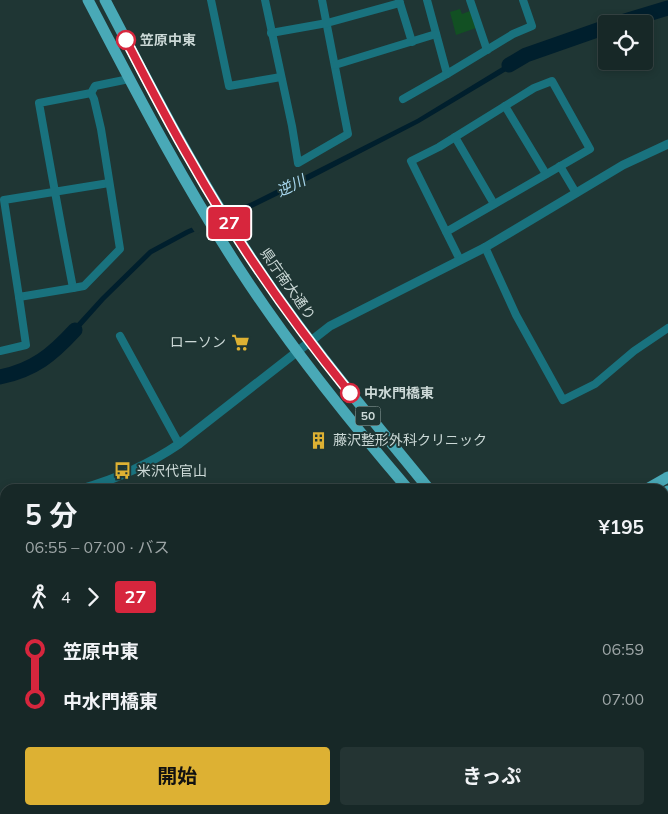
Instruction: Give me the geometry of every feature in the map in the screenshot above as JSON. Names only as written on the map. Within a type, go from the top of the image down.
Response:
[{"type":"main road","name":"50","points":[[88,0],[170,155],[240,271],[296,351],[354,426],[404,484]]},
{"type":"main road","name":"県庁南大通り","points":[[105,0],[172,130],[231,226],[309,341],[425,484]]},
{"type":"main road","points":[[656,484],[668,477]]},
{"type":"street","points":[[211,0],[229,86],[281,77]]},
{"type":"street","points":[[265,0],[298,163],[348,134],[322,0]]},
{"type":"street","points":[[427,0],[447,74]]},
{"type":"street","points":[[470,0],[487,50]]},
{"type":"street","points":[[403,99],[513,34],[532,26],[523,0]]},
{"type":"street","points":[[271,33],[327,23],[400,1],[412,42]]},
{"type":"street","points":[[335,65],[436,34]]},
{"type":"street","points":[[73,288],[39,103],[91,93],[95,86],[129,79]]},
{"type":"street","points":[[446,232],[590,149],[552,81],[534,88],[455,137],[411,161],[446,232],[460,260]]},
{"type":"street","points":[[19,297],[84,286],[120,249],[101,129],[91,93]]},
{"type":"street","points":[[505,106],[546,174]]},
{"type":"street","points":[[455,137],[494,204]]},
{"type":"street","points":[[96,484],[126,474],[162,456],[330,326],[485,247],[576,193],[668,144]]},
{"type":"street","points":[[560,166],[576,193]]},
{"type":"street","points":[[0,351],[26,345],[2,201],[109,183]]},
{"type":"street","points":[[485,247],[516,315],[563,400],[595,384],[634,351],[668,328]]},
{"type":"street","points":[[120,336],[179,444]]},
{"type":"green space","points":[[460,9],[462,14],[470,11],[476,28],[456,35],[450,12]]},
{"type":"water","points":[[525,53],[528,58],[419,123],[303,183],[254,207],[189,234],[152,254],[105,300],[63,347],[59,343],[101,297],[149,250],[186,230],[252,202],[417,119]]},
{"type":"pier","points":[[237,206],[243,214],[196,234],[190,225]]},
{"type":"waterway","name":"逆川","points":[[645,15],[668,8]]},
{"type":"waterway","name":"逆川","points":[[509,65],[526,55],[598,30]]},
{"type":"waterway","name":"逆川","points":[[0,377],[33,366],[50,354],[75,330]]},
{"type":"bus line","name":"27","points":[[126,40],[172,130],[231,226],[318,354],[350,393]]},
{"type":"place","name":"笠原中東","points":[[126,40]]},
{"type":"place","name":"ローソン","points":[[240,342]]},
{"type":"place","name":"中水門橋東","points":[[350,393]]},
{"type":"place","name":"藤沢整形外科クリニック","points":[[319,440]]},
{"type":"place","name":"米沢代官山","points":[[123,471]]}]
